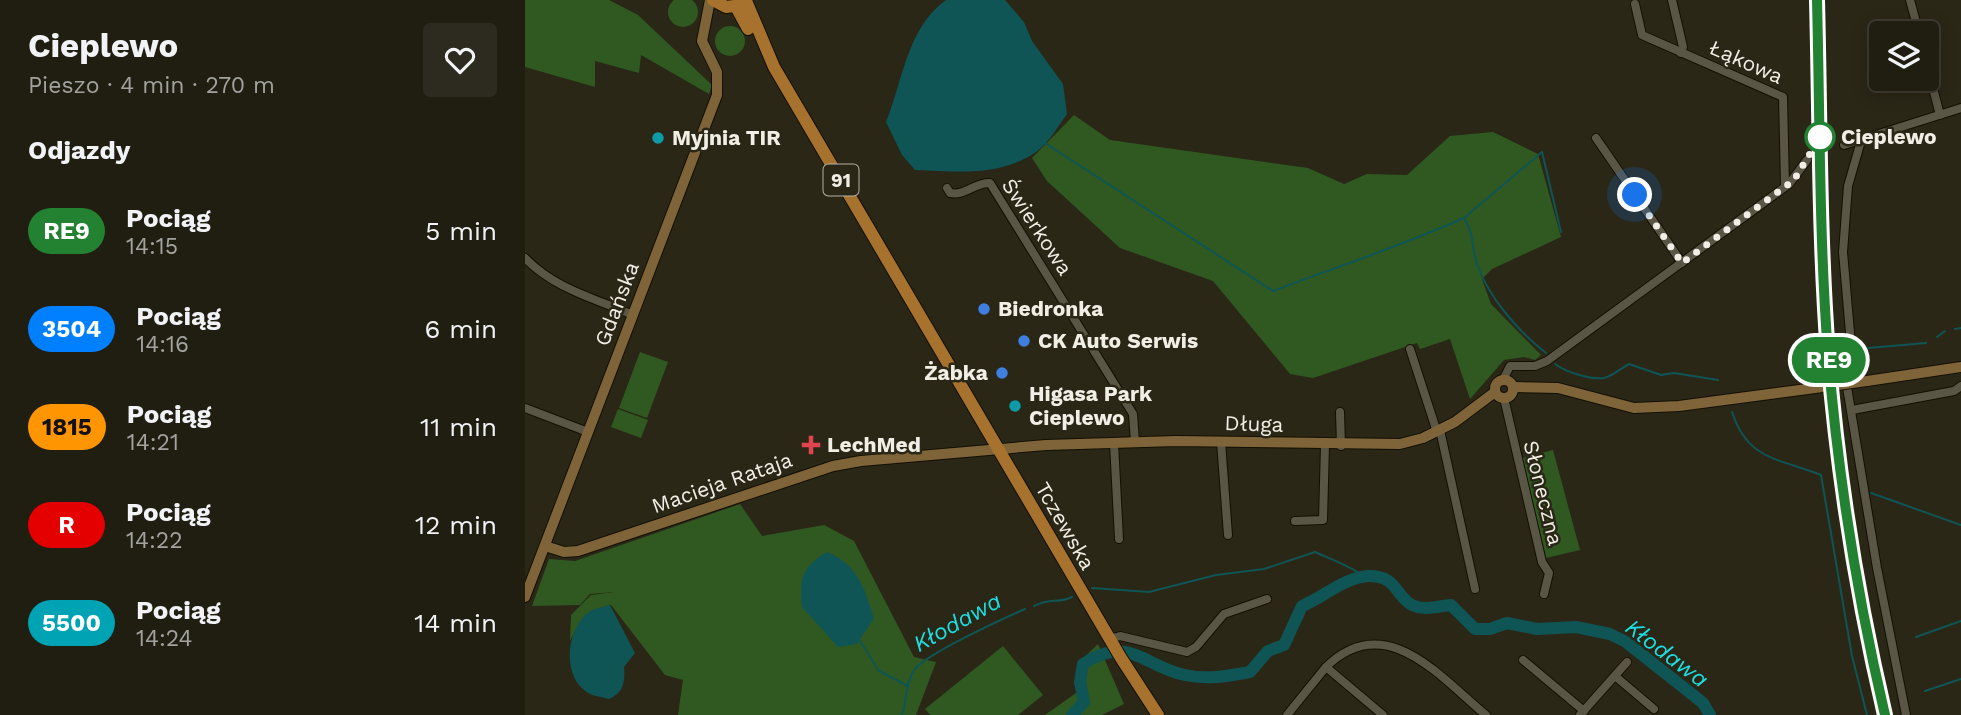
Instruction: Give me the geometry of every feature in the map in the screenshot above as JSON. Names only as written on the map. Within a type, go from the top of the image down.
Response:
[{"type":"main road","points":[[711,0],[740,4]]},
{"type":"main road","name":"Tczewska","points":[[740,4],[780,91],[930,342],[941,354],[1111,642],[1158,715]]},
{"type":"street","name":"Gdańska","points":[[525,597],[719,89],[717,72],[702,41],[711,0]]},
{"type":"street","points":[[1672,0],[1683,47],[1681,53]]},
{"type":"street","points":[[1910,0],[1916,21]]},
{"type":"street","points":[[705,24],[740,4]]},
{"type":"street","name":"Łąkowa","points":[[1635,4],[1642,36],[1783,97],[1785,186]]},
{"type":"street","points":[[1934,91],[1940,115]]},
{"type":"street","points":[[1844,145],[1961,108]]},
{"type":"street","points":[[1596,138],[1682,263]]},
{"type":"street","points":[[1861,141],[1848,186],[1843,252],[1851,344],[1845,376],[1877,568],[1906,715]]},
{"type":"street","name":"Długa","points":[[1500,395],[1496,385],[1503,380],[1510,366],[1535,366],[1547,361],[1794,180],[1807,160]]},
{"type":"street","name":"Świerkowa","points":[[947,188],[950,193],[961,195],[985,182],[990,183],[1133,414],[1135,442]]},
{"type":"street","points":[[525,258],[541,274],[559,286],[633,315]]},
{"type":"street","points":[[1409,349],[1439,431],[1475,589]]},
{"type":"street","points":[[1503,380],[1510,381],[1513,387],[1558,388],[1634,408],[1679,406],[1961,367]]},
{"type":"street","points":[[1852,410],[1954,391],[1961,386]]},
{"type":"street","name":"Długa","points":[[997,448],[1135,442],[1341,446],[1400,444],[1439,431],[1500,395],[1511,395],[1513,387]]},
{"type":"street","name":"Słoneczna","points":[[1500,395],[1542,562],[1549,573],[1544,594]]},
{"type":"street","points":[[525,408],[588,432]]},
{"type":"street","points":[[1340,412],[1341,446]]},
{"type":"street","points":[[1221,442],[1228,535]]},
{"type":"street","points":[[1114,443],[1119,539]]},
{"type":"street","points":[[1295,521],[1323,520],[1325,445]]},
{"type":"street","name":"Macieja Rataja","points":[[545,546],[564,552],[579,551],[841,464],[997,448]]},
{"type":"street","points":[[1111,642],[1120,636],[1187,652],[1196,647],[1224,614],[1267,599]]},
{"type":"street","points":[[1287,715],[1325,667],[1339,654],[1357,646],[1395,647],[1419,660],[1486,715]]},
{"type":"street","points":[[1523,660],[1582,713],[1627,662]]},
{"type":"street","points":[[1325,667],[1383,715]]},
{"type":"street","points":[[1615,676],[1654,709]]},
{"type":"green space","points":[[677,-1],[689,-1],[696,6],[696,18],[683,27],[673,22],[668,12]]},
{"type":"green space","points":[[525,0],[609,0],[638,15],[712,85],[709,94],[641,55],[639,73],[595,61],[595,87],[525,67]]},
{"type":"green space","points":[[730,26],[741,30],[745,41],[741,52],[730,56],[719,52],[715,41],[719,30]]},
{"type":"green space","points":[[1074,115],[1110,140],[1308,168],[1344,184],[1367,174],[1407,175],[1450,136],[1493,132],[1538,154],[1561,237],[1492,269],[1482,279],[1491,304],[1541,355],[1535,360],[1524,357],[1504,360],[1470,399],[1450,339],[1420,349],[1417,343],[1313,378],[1290,374],[1213,281],[1120,248],[1047,181],[1032,158]]},
{"type":"green space","points":[[640,352],[668,362],[647,418],[619,408]]},
{"type":"green space","points":[[618,409],[648,420],[641,438],[611,427]]},
{"type":"green space","points":[[1553,450],[1580,550],[1546,558],[1522,458]]},
{"type":"green space","points":[[740,504],[762,536],[824,525],[854,541],[914,657],[936,662],[916,715],[678,715],[683,680],[665,675],[611,605],[589,613],[570,641],[571,615],[591,595],[615,592],[590,594],[580,605],[532,606],[549,559],[575,561]]},
{"type":"green space","points":[[1098,644],[1124,704],[1102,715],[1045,715],[1083,688],[1077,664]]},
{"type":"green space","points":[[1003,646],[1043,695],[1018,715],[930,715],[925,709]]},
{"type":"water","points":[[946,0],[1005,0],[1024,22],[1032,41],[1063,84],[1067,114],[1036,152],[1007,166],[962,172],[915,170],[902,155],[886,122],[914,40],[933,12]]},
{"type":"water","points":[[827,552],[838,557],[853,570],[863,587],[874,618],[857,644],[838,647],[802,607],[801,589],[804,575],[812,563]]},
{"type":"water","points":[[610,605],[635,653],[624,667],[621,690],[609,699],[590,694],[577,682],[572,672],[570,650],[576,628],[582,619],[591,611]]},
{"type":"waterway","points":[[1045,143],[1273,291],[1464,218],[1470,230],[1477,264],[1489,289],[1515,324],[1546,353]]},
{"type":"waterway","points":[[1464,218],[1542,152],[1561,232]]},
{"type":"waterway","points":[[1955,329],[1961,328]]},
{"type":"waterway","points":[[1937,337],[1945,331]]},
{"type":"waterway","points":[[1868,348],[1926,343]]},
{"type":"waterway","points":[[1555,364],[1592,378],[1607,377],[1629,364],[1661,375],[1674,373],[1718,380]]},
{"type":"waterway","points":[[1732,412],[1739,428],[1756,449],[1779,461],[1821,475],[1852,656],[1867,715]]},
{"type":"waterway","points":[[1871,493],[1961,525]]},
{"type":"waterway","name":"Kłodawa","points":[[1092,588],[1149,592],[1216,575],[1264,569],[1315,552],[1364,577]]},
{"type":"waterway","name":"Kłodawa","points":[[1072,715],[1084,702],[1080,682],[1083,664],[1099,655],[1124,652],[1170,671],[1201,677],[1250,672],[1268,651],[1284,645],[1302,606],[1342,584],[1368,576],[1390,582],[1406,601],[1417,607],[1451,605],[1475,629],[1490,629],[1507,623],[1537,629],[1576,627],[1610,634],[1626,642],[1703,703],[1710,715]]},
{"type":"waterway","name":"Kłodawa","points":[[1034,606],[1072,597]]},
{"type":"waterway","name":"Kłodawa","points":[[902,715],[909,680],[923,662],[967,636],[1025,609]]},
{"type":"waterway","points":[[1916,637],[1961,621]]},
{"type":"waterway","points":[[860,641],[879,671],[908,686]]},
{"type":"waterway","points":[[1925,691],[1961,679]]},
{"type":"railway","points":[[1817,0],[1827,338],[1835,428],[1852,552],[1885,715]]},
{"type":"train","name":"RE9","points":[[1817,0],[1824,277],[1831,387],[1849,536],[1865,628],[1885,715]]},
{"type":"place","name":"Cieplewo","points":[[1820,137]]},
{"type":"place","name":"Myjnia TIR","points":[[658,138]]},
{"type":"place","name":"Biedronka","points":[[984,309]]},
{"type":"place","name":"CK Auto Serwis","points":[[1024,341]]},
{"type":"place","name":"Żabka","points":[[1002,373]]},
{"type":"place","name":"Higasa Park Cieplewo","points":[[1015,406]]},
{"type":"place","name":"LechMed","points":[[811,445]]},
{"type":"route","points":[[1635,195],[1682,263],[1794,180],[1820,137]]}]
